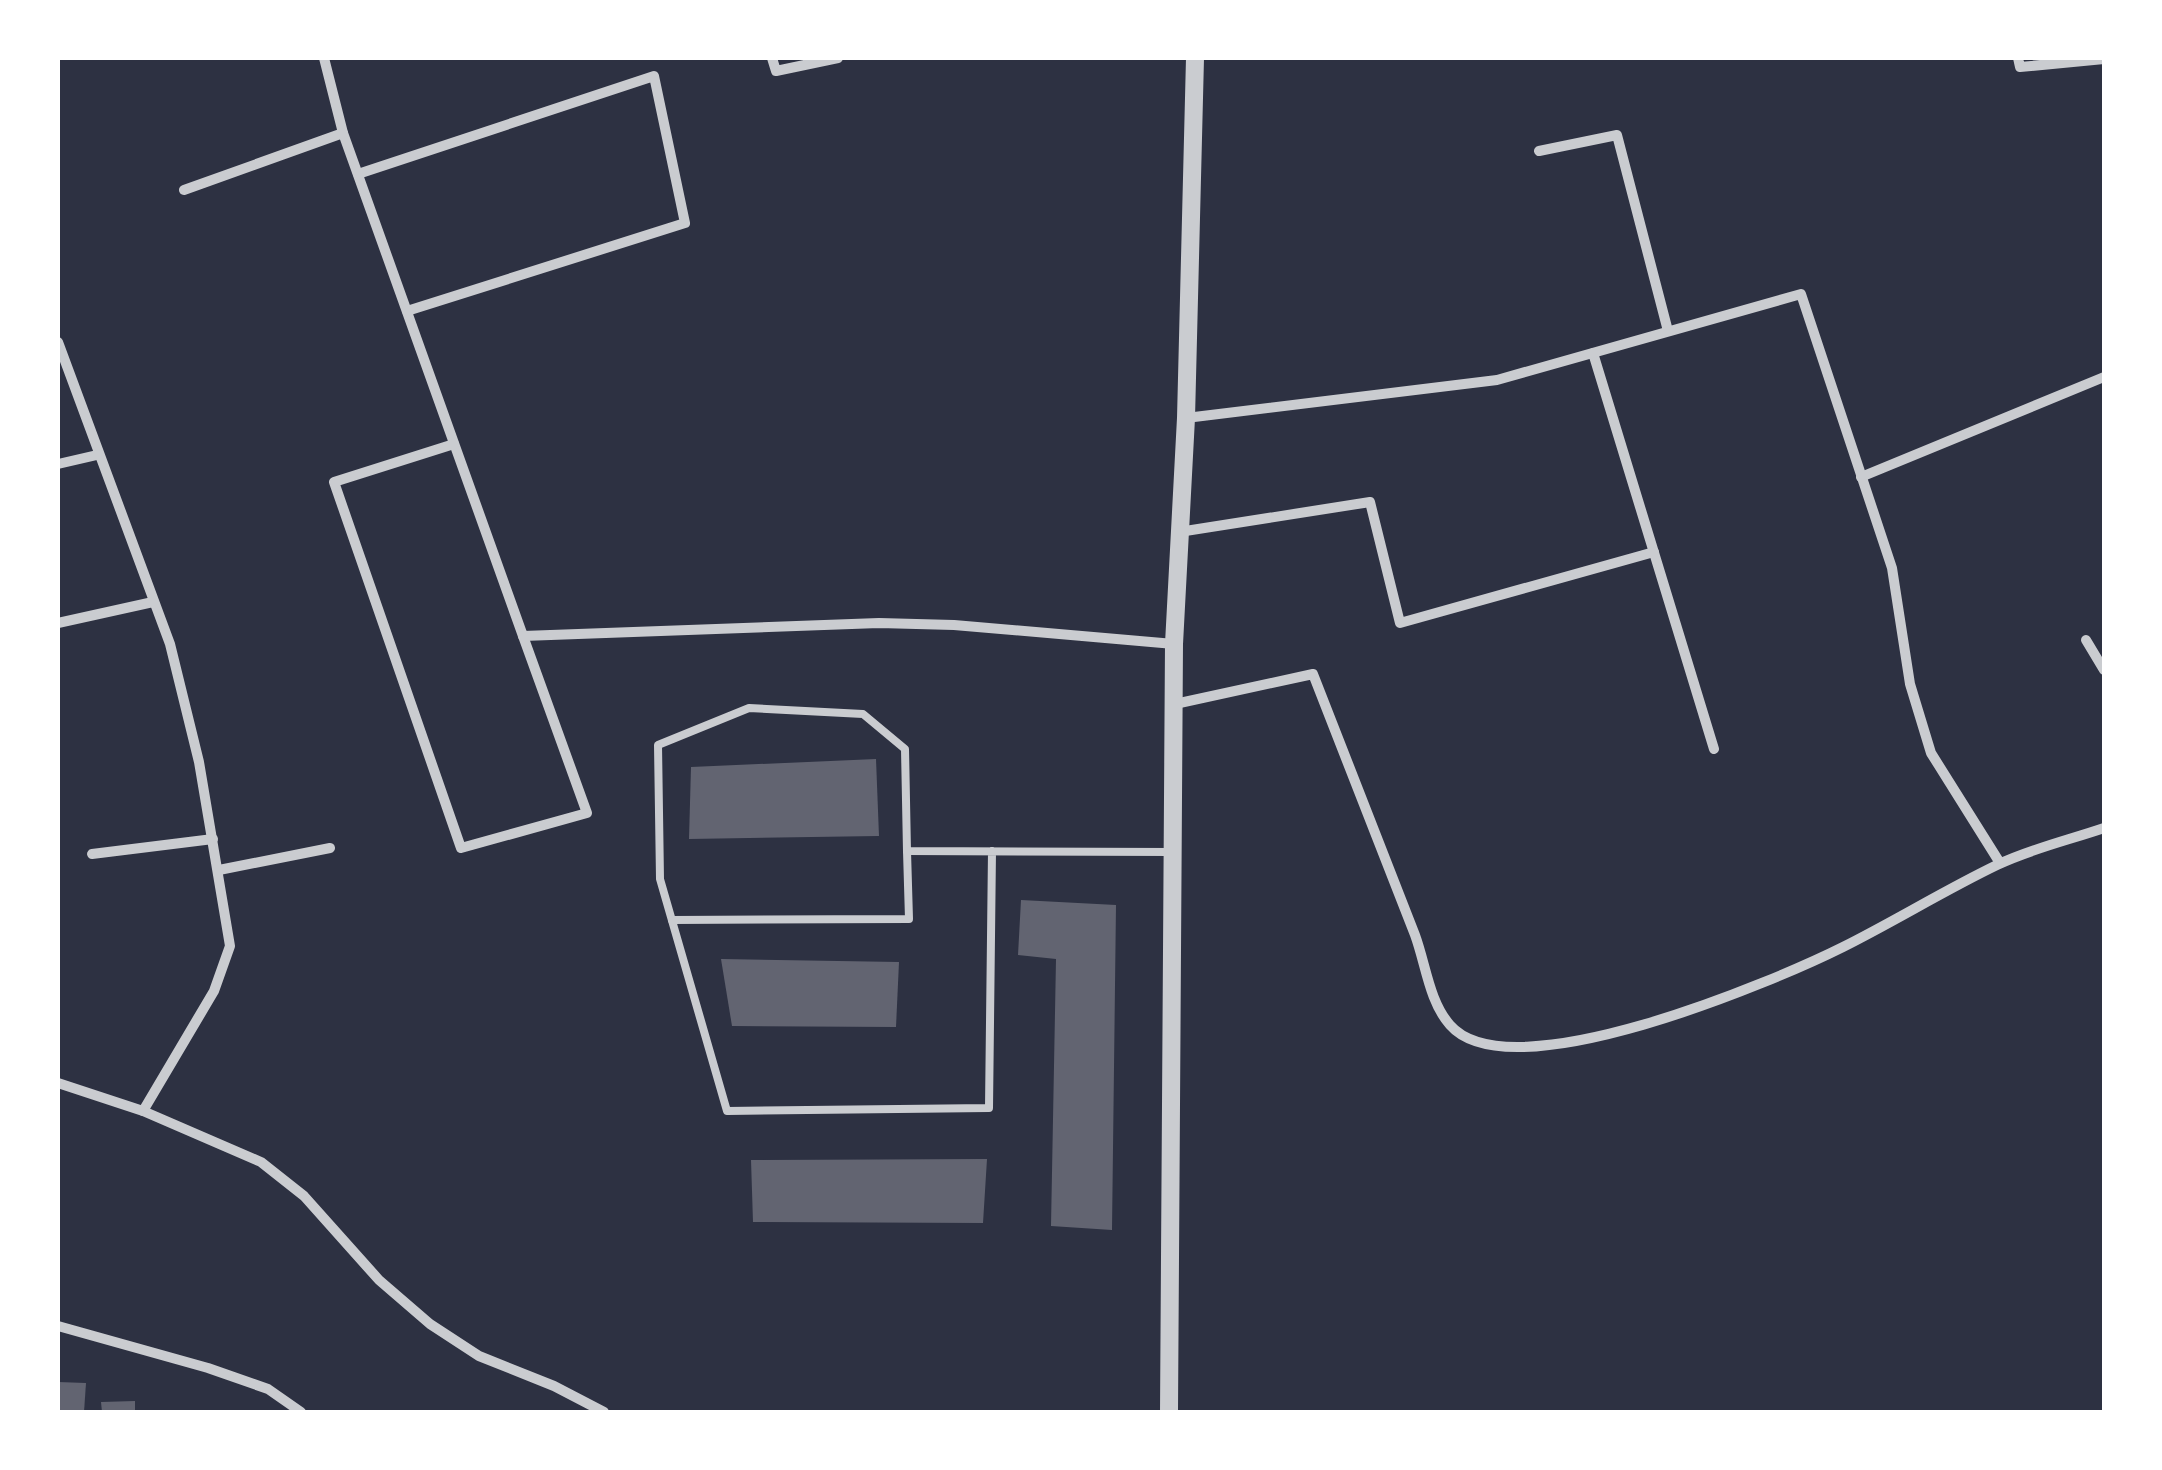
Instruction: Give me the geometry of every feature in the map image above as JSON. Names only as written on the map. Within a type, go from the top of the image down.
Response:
[{"type":"street","points":[[324,58],[358,174],[587,813],[462,848],[334,482],[454,444]]},
{"type":"street","points":[[772,58],[776,72],[838,58]]},
{"type":"street","points":[[1169,1412],[1174,644],[1186,418],[1195,58]]},
{"type":"street","points":[[2018,58],[2020,67],[2104,59]]},
{"type":"street","points":[[358,174],[654,76],[685,223],[407,311]]},
{"type":"street","points":[[184,190],[344,133]]},
{"type":"street","points":[[1539,151],[1617,135],[1668,331]]},
{"type":"street","points":[[1186,418],[1496,380],[1801,294],[1892,568],[1910,684],[1931,752],[2000,863]]},
{"type":"street","points":[[58,342],[170,644],[199,762],[230,946],[214,991],[143,1112]]},
{"type":"street","points":[[1594,352],[1714,749]]},
{"type":"street","points":[[1861,477],[2104,377]]},
{"type":"street","points":[[58,464],[97,455]]},
{"type":"street","points":[[1180,532],[1370,502],[1400,623],[1654,552]]},
{"type":"street","points":[[58,623],[153,602]]},
{"type":"street","points":[[523,636],[879,624],[954,625],[1174,644]]},
{"type":"street","points":[[2086,640],[2104,670]]},
{"type":"street","points":[[1175,704],[1313,674],[1420,948],[1437,1007],[1453,1029],[1499,1048],[1578,1042],[1733,997],[1844,947],[2000,863],[2104,828]]},
{"type":"street","points":[[92,854],[213,838]]},
{"type":"street","points":[[219,870],[330,848]]},
{"type":"street","points":[[58,1082],[143,1112],[261,1162],[304,1196],[379,1280],[430,1324],[478,1356],[554,1386],[604,1412]]},
{"type":"street","points":[[58,1326],[238,1379],[268,1390],[301,1412]]},
{"type":"lane","points":[[672,920],[909,919],[906,750],[862,714],[749,708],[658,745],[660,879],[727,1111],[989,1108],[992,851]]},
{"type":"lane","points":[[907,850],[1174,852]]},
{"type":"building","points":[[876,759],[879,836],[689,839],[691,767]]},
{"type":"building","points":[[1021,900],[1116,905],[1112,1230],[1051,1226],[1056,959],[1018,955]]},
{"type":"building","points":[[721,959],[899,962],[896,1027],[732,1026]]},
{"type":"building","points":[[987,1159],[983,1223],[753,1222],[751,1160]]},
{"type":"building","points":[[58,1382],[86,1383],[84,1412],[58,1412]]},
{"type":"building","points":[[135,1401],[135,1412],[102,1412],[101,1402]]}]
